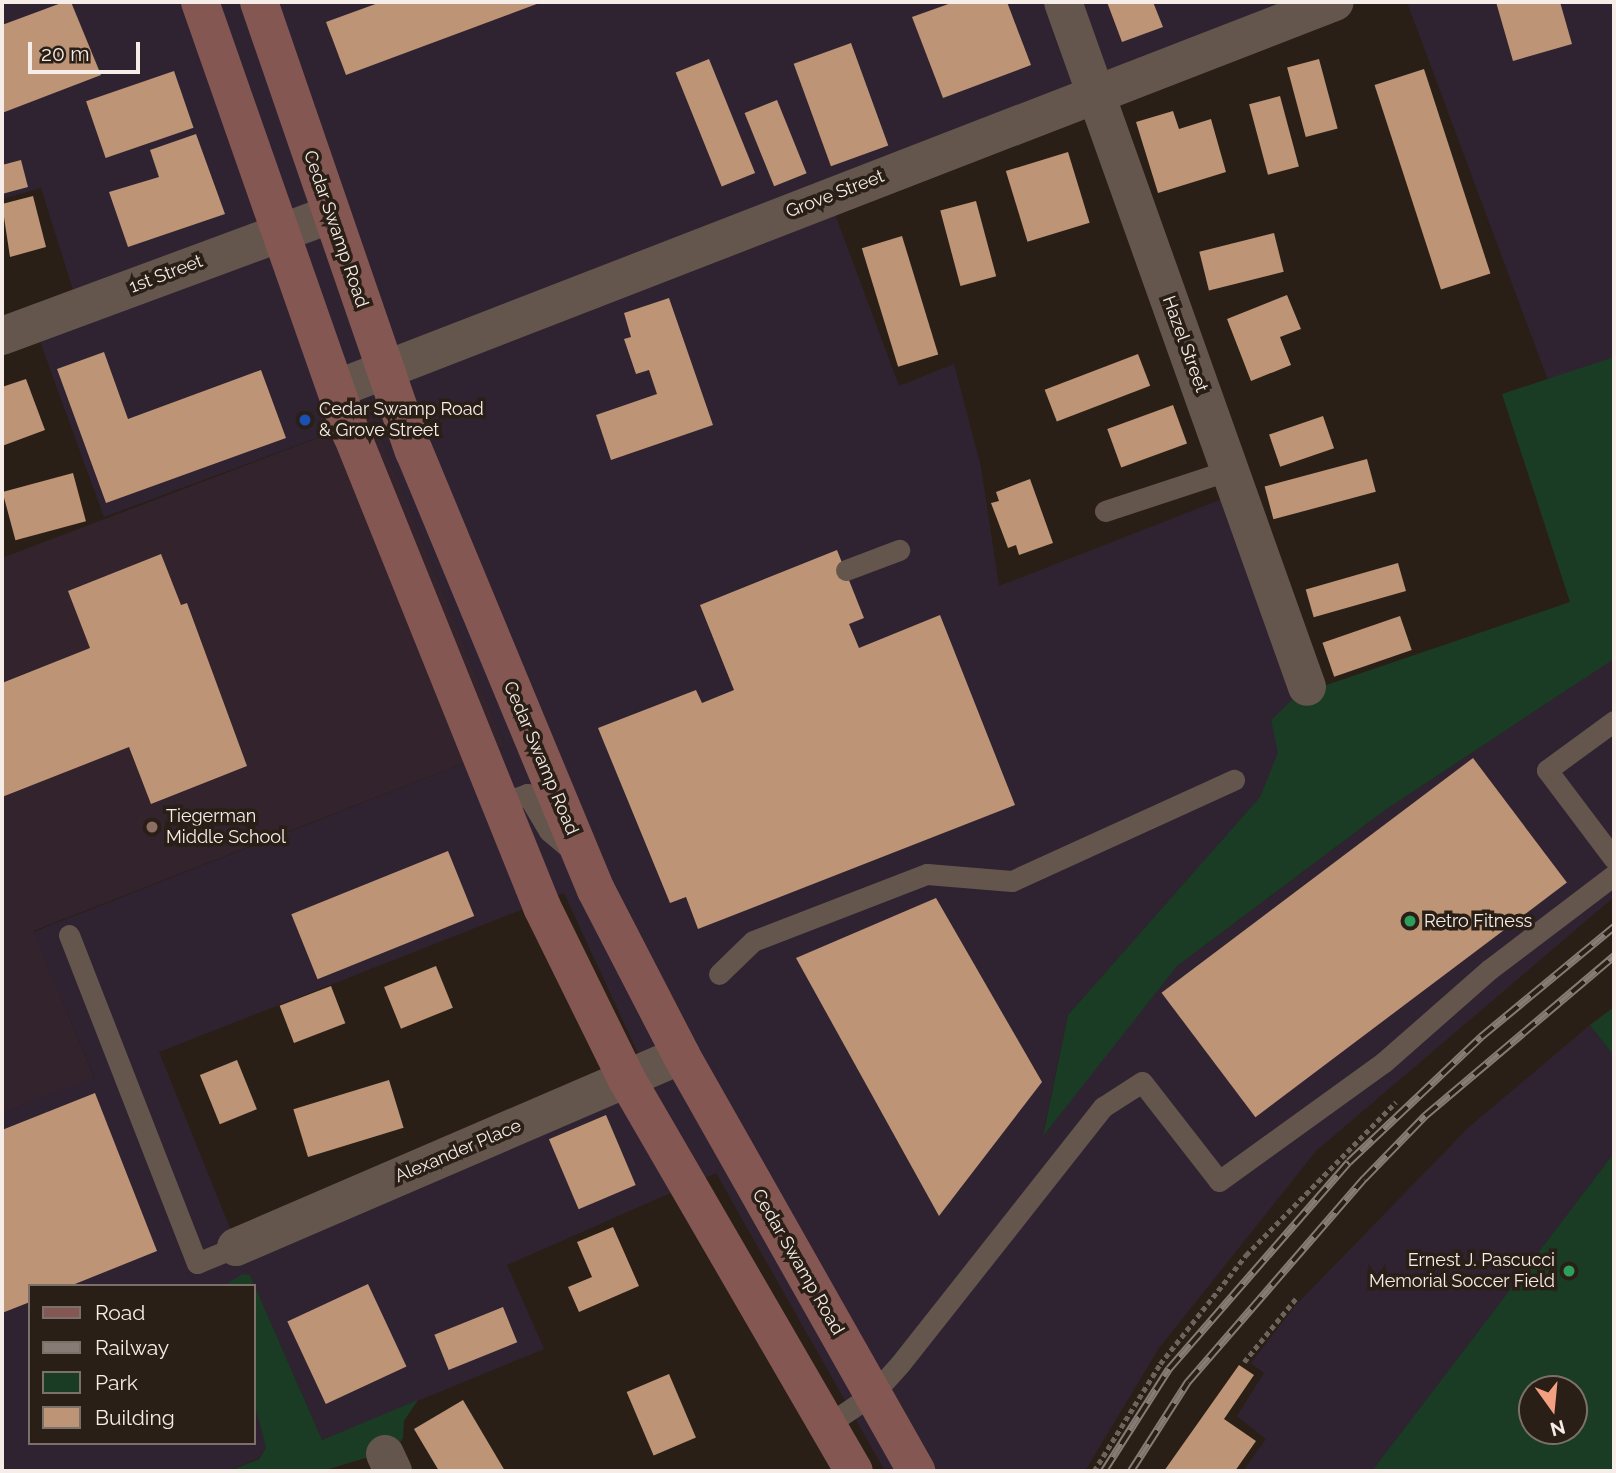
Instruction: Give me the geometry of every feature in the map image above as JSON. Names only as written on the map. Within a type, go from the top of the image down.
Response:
[{"type":"main road","points":[[200,2],[336,389],[542,907],[626,1078],[854,1471]]},
{"type":"main road","name":"Cedar Swamp Road","points":[[259,2],[419,464],[583,858],[681,1055],[916,1471]]},
{"type":"street","name":"Hazel Street","points":[[1063,2],[1307,687]]},
{"type":"street","name":"Grove Street","points":[[336,389],[1335,2]]},
{"type":"street","name":"1st Street","points":[[2,336],[331,214]]},
{"type":"street","name":"Alexander Place","points":[[236,1247],[681,1055]]},
{"type":"lane","points":[[1105,511],[1230,470]]},
{"type":"lane","points":[[846,570],[899,550]]},
{"type":"lane","points":[[1614,721],[1547,770],[1614,859]]},
{"type":"lane","points":[[719,974],[753,942],[927,874],[1013,881],[1234,780]]},
{"type":"lane","points":[[500,804],[527,794],[549,831],[583,858]]},
{"type":"lane","points":[[827,1424],[873,1394],[1103,1107],[1142,1082],[1219,1181],[1384,1062],[1490,969],[1614,875]]},
{"type":"lane","points":[[69,935],[197,1262],[236,1247]]},
{"type":"path","points":[[1094,1471],[1160,1364],[1246,1255],[1396,1101]]},
{"type":"path","points":[[1244,1362],[1297,1297]]},
{"type":"shaded area","points":[[2,2],[1353,2],[832,206],[899,386],[954,364],[981,467],[999,586],[1230,496],[1297,695],[1271,720],[1279,753],[1260,797],[1068,1015],[1043,1134],[1177,966],[1385,810],[1614,659],[1614,897],[1316,1151],[1159,1348],[1085,1471],[885,1471],[716,1173],[507,1265],[544,1349],[322,1440],[250,1275],[228,1284],[28,1284],[28,1445],[256,1445],[256,1410],[266,1448],[259,1458],[229,1471],[2,1471],[2,1113],[94,1076],[33,932],[505,747],[373,417],[104,517],[33,322],[78,306],[41,188],[2,199]],"holes":[[[564,893],[643,1064],[234,1238],[159,1052]]]},
{"type":"shaded area","points":[[1407,2],[1614,2],[1614,357],[1548,380]]},
{"type":"shaded area","name":"Tiegerman Middle School","points":[[373,417],[505,747],[33,931],[94,1077],[2,1113],[2,558]]},
{"type":"shaded area","points":[[1590,1025],[1614,1056],[1614,1153],[1372,1471],[1243,1471],[1266,1439],[1237,1416],[1264,1373],[1251,1363],[1295,1306],[1469,1127]]},
{"type":"green space","points":[[1614,357],[1614,659],[1385,810],[1177,966],[1043,1136],[1068,1015],[1260,797],[1278,753],[1271,720],[1297,695],[1570,602],[1502,394]]},
{"type":"green space","points":[[1614,1007],[1614,1056],[1590,1025]]},
{"type":"green space","name":"Ernest J. Pascucci Memorial Soccer Field","points":[[1614,1153],[1614,1471],[1372,1471]]},
{"type":"green space","points":[[243,1274],[250,1275],[254,1284],[226,1284]]},
{"type":"green space","points":[[256,1289],[322,1440],[418,1400],[404,1421],[403,1438],[396,1449],[322,1471],[229,1471],[259,1459],[266,1448],[256,1410]]},
{"type":"building","points":[[64,2],[71,2],[101,75],[2,113],[2,25]]},
{"type":"building","points":[[381,2],[542,2],[346,75],[326,22]]},
{"type":"building","points":[[954,2],[1007,2],[1031,65],[943,98],[912,17]]},
{"type":"building","points":[[1107,2],[1153,2],[1163,27],[1122,42]]},
{"type":"building","points":[[1496,2],[1560,2],[1572,44],[1513,61]]},
{"type":"building","points":[[851,43],[888,145],[831,166],[794,64]]},
{"type":"building","points":[[709,59],[755,173],[722,187],[676,72]]},
{"type":"building","points":[[1319,59],[1338,129],[1306,137],[1287,68]]},
{"type":"building","points":[[1424,69],[1490,273],[1441,290],[1375,85]]},
{"type":"building","points":[[174,71],[194,128],[106,158],[86,101]]},
{"type":"building","points":[[1280,96],[1299,167],[1268,175],[1249,104]]},
{"type":"building","points":[[777,100],[807,173],[774,186],[745,113]]},
{"type":"building","points":[[1173,111],[1179,129],[1211,119],[1226,172],[1158,193],[1136,122]]},
{"type":"building","points":[[196,134],[225,214],[128,247],[109,192],[159,177],[150,150]]},
{"type":"building","points":[[1068,152],[1090,223],[1027,242],[1006,171]]},
{"type":"building","points":[[21,160],[28,187],[2,194],[2,165]]},
{"type":"building","points":[[33,196],[46,247],[10,257],[2,204]]},
{"type":"building","points":[[976,201],[996,276],[960,286],[940,211]]},
{"type":"building","points":[[1274,233],[1284,272],[1209,290],[1199,252]]},
{"type":"building","points":[[902,236],[938,355],[898,367],[862,248]]},
{"type":"building","points":[[1287,295],[1301,329],[1280,337],[1291,365],[1251,381],[1227,319]]},
{"type":"building","points":[[669,298],[713,425],[611,460],[596,415],[657,394],[649,370],[636,374],[624,339],[631,337],[624,313]]},
{"type":"building","points":[[104,352],[128,419],[261,370],[286,438],[106,503],[57,369]]},
{"type":"building","points":[[1138,354],[1150,386],[1057,422],[1045,390]]},
{"type":"building","points":[[26,379],[45,430],[2,446],[2,387]]},
{"type":"building","points":[[1173,405],[1187,444],[1121,467],[1107,429]]},
{"type":"building","points":[[1323,416],[1334,448],[1280,467],[1269,435]]},
{"type":"building","points":[[1367,459],[1376,492],[1273,519],[1265,486]]},
{"type":"building","points":[[73,473],[86,521],[15,540],[2,492]]},
{"type":"building","points":[[1030,479],[1053,543],[1019,555],[1016,545],[1008,548],[991,503],[999,501],[996,492]]},
{"type":"building","points":[[837,550],[864,618],[849,624],[859,648],[940,615],[1015,805],[698,929],[686,897],[670,903],[598,728],[696,690],[702,703],[734,690],[700,605]]},
{"type":"building","points":[[161,554],[181,605],[187,603],[247,766],[151,804],[129,747],[2,797],[2,683],[90,648],[68,591]]},
{"type":"building","points":[[1398,563],[1406,591],[1314,617],[1306,589]]},
{"type":"building","points":[[1400,616],[1412,650],[1334,677],[1322,643]]},
{"type":"building","points":[[1473,758],[1567,883],[1255,1117],[1162,993]]},
{"type":"building","points":[[448,851],[474,916],[318,979],[291,914]]},
{"type":"building","points":[[936,898],[1042,1082],[939,1216],[796,958]]},
{"type":"building","points":[[436,966],[453,1008],[401,1029],[384,987]]},
{"type":"building","points":[[331,986],[345,1023],[294,1043],[280,1006]]},
{"type":"building","points":[[237,1060],[257,1109],[220,1124],[200,1075]]},
{"type":"building","points":[[389,1080],[404,1128],[308,1157],[293,1109]]},
{"type":"building","points":[[95,1093],[157,1251],[75,1284],[28,1284],[28,1303],[2,1313],[2,1130]]},
{"type":"building","points":[[606,1115],[636,1185],[579,1209],[549,1139]]},
{"type":"building","points":[[613,1227],[639,1286],[579,1312],[568,1287],[592,1277],[577,1242]]},
{"type":"building","points":[[368,1284],[406,1366],[326,1404],[287,1322]]},
{"type":"building","points":[[503,1307],[517,1342],[449,1370],[434,1335]]},
{"type":"building","points":[[1239,1365],[1254,1375],[1224,1419],[1256,1441],[1235,1471],[1164,1471]]},
{"type":"building","points":[[669,1374],[696,1438],[654,1455],[627,1392]]},
{"type":"building","points":[[463,1400],[505,1471],[439,1471],[414,1429]]},
{"type":"railway","points":[[1104,1471],[1169,1369],[1349,1162],[1481,1037],[1614,927]]},
{"type":"railway","points":[[1131,1471],[1188,1382],[1364,1179],[1425,1116],[1614,956]]},
{"type":"place","name":"Cedar Swamp Road & Grove Street","points":[[305,420]]},
{"type":"place","name":"Tiegerman Middle School","points":[[152,827]]},
{"type":"place","name":"Retro Fitness","points":[[1410,921]]},
{"type":"place","name":"Ernest J. Pascucci Memorial Soccer Field","points":[[1569,1271]]}]
